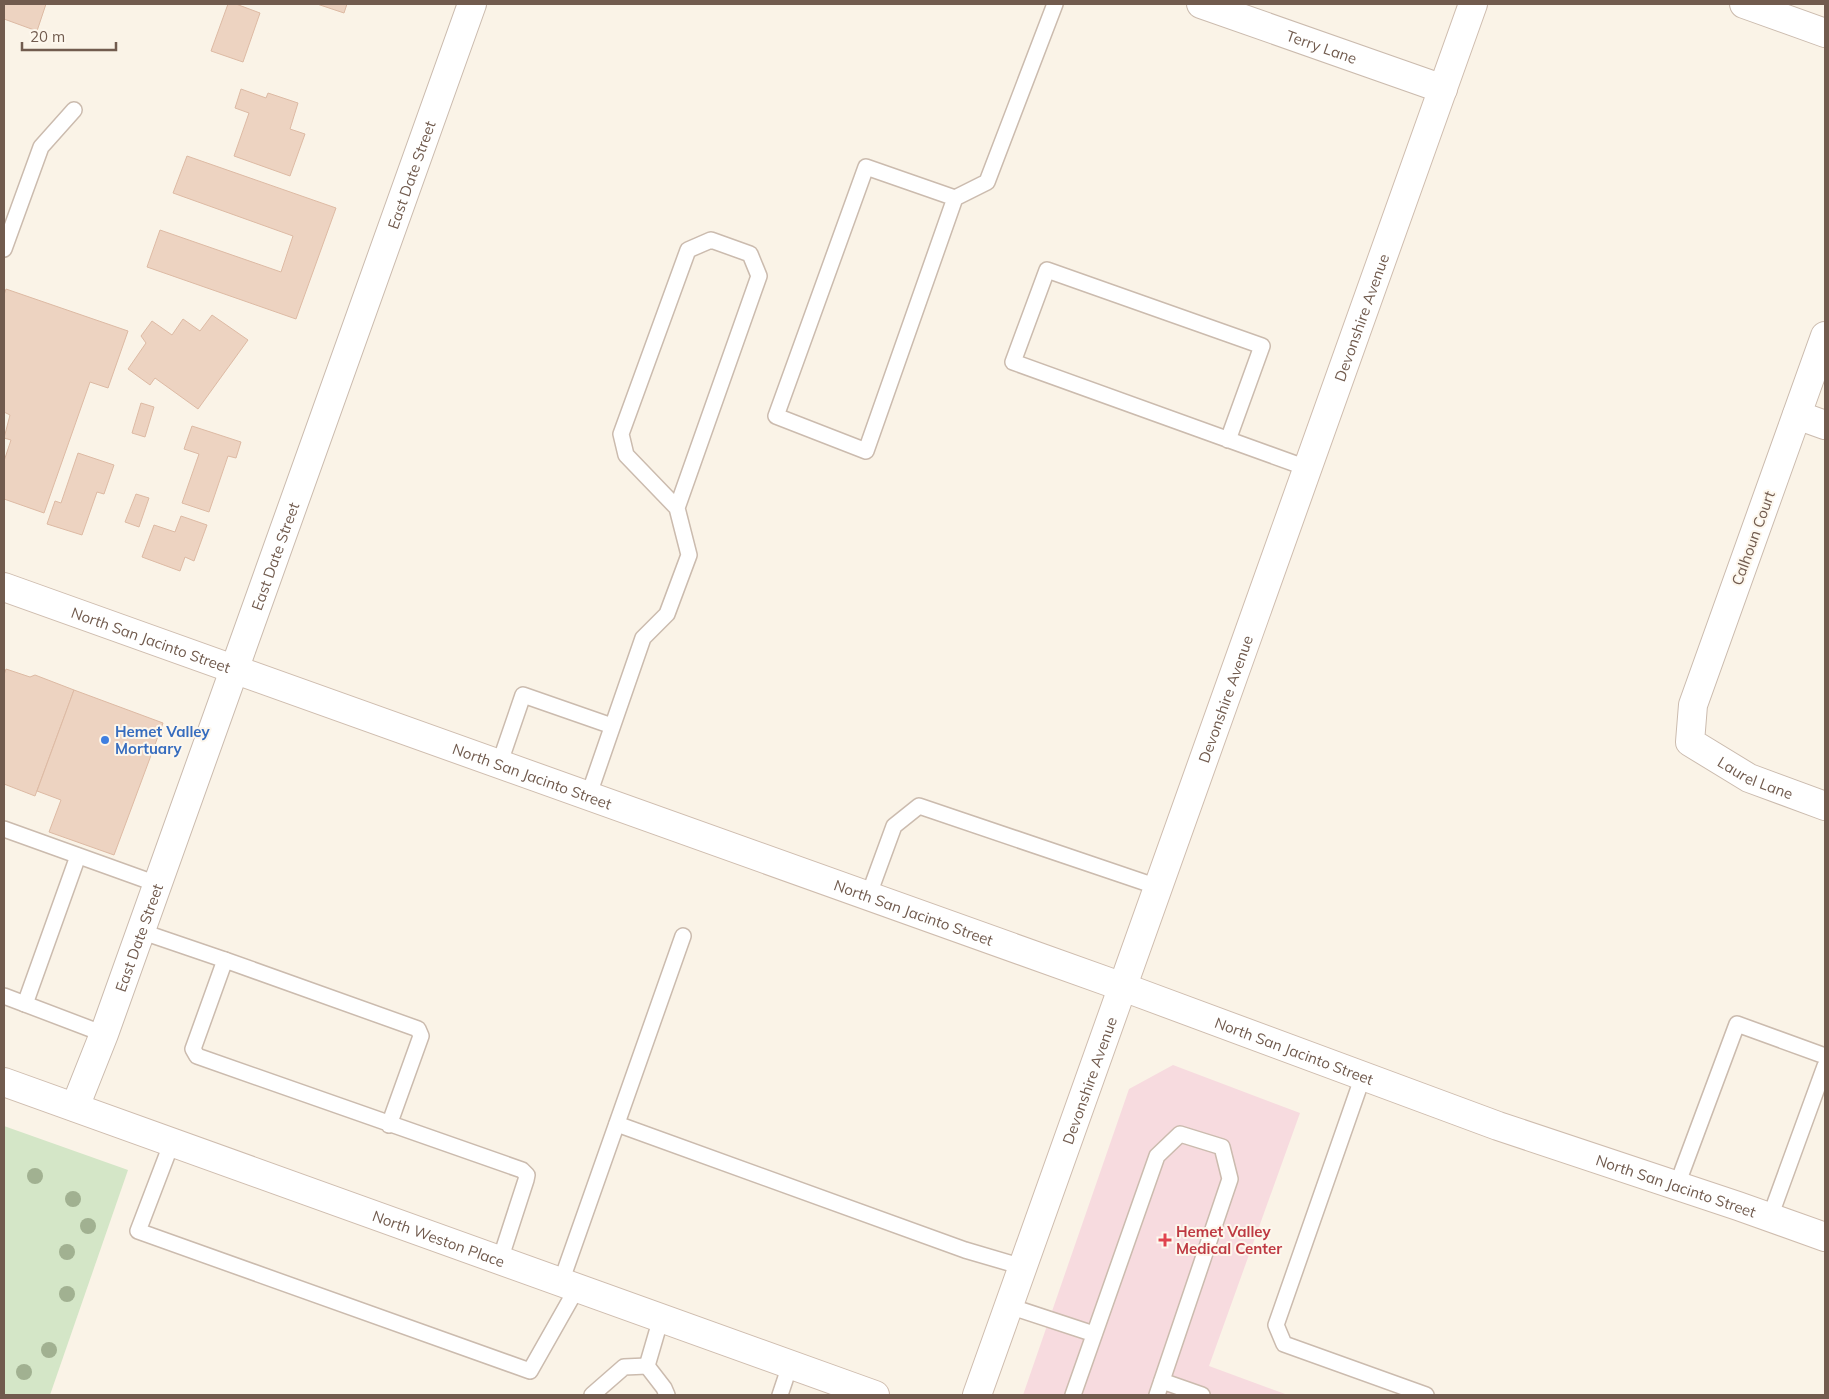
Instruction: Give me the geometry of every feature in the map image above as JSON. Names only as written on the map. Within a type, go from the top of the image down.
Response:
[{"type":"street","name":"East Date Street","points":[[75,1107],[104,1034],[472,4]]},
{"type":"street","name":"Terry Lane","points":[[1201,4],[1443,89]]},
{"type":"street","name":"Devonshire Avenue","points":[[978,1395],[1473,4]]},
{"type":"street","points":[[1744,4],[1825,33]]},
{"type":"street","name":"Calhoun Court","points":[[1690,742],[1693,706],[1825,336]]},
{"type":"street","points":[[1797,415],[1825,425]]},
{"type":"street","name":"North San Jacinto Street","points":[[4,587],[1123,987],[1498,1126],[1677,1185],[1825,1237]]},
{"type":"street","name":"Laurel Lane","points":[[1690,742],[1749,778],[1825,806]]},
{"type":"street","name":"North Weston Place","points":[[4,1082],[876,1395]]},
{"type":"lane","points":[[955,198],[866,167],[776,416],[866,451],[955,198],[987,182],[1055,4]]},
{"type":"lane","points":[[4,249],[41,147],[74,110]]},
{"type":"lane","points":[[588,796],[643,638],[667,614],[689,555],[677,508],[626,454],[621,434],[688,250],[711,240],[750,254],[759,276],[677,508]]},
{"type":"lane","points":[[1228,440],[1262,346],[1047,270],[1013,362],[1228,440],[1307,468]]},
{"type":"lane","points":[[499,765],[523,695],[612,726]]},
{"type":"lane","points":[[868,896],[894,826],[919,806],[1158,887]]},
{"type":"lane","points":[[4,829],[157,884]]},
{"type":"lane","points":[[25,1004],[78,856]]},
{"type":"lane","points":[[140,931],[418,1029],[421,1036],[390,1125]]},
{"type":"lane","points":[[172,1142],[138,1231],[530,1371],[569,1285],[617,1124],[684,936]]},
{"type":"lane","points":[[225,960],[193,1050],[197,1056],[522,1170],[527,1175],[500,1260]]},
{"type":"lane","points":[[4,996],[104,1034]]},
{"type":"lane","points":[[1677,1185],[1736,1024],[1825,1056]]},
{"type":"lane","points":[[1770,1217],[1825,1066]]},
{"type":"lane","points":[[1363,1076],[1276,1324],[1284,1344],[1426,1395]]},
{"type":"lane","points":[[617,1124],[965,1250],[1023,1267]]},
{"type":"lane","points":[[1073,1395],[1157,1156],[1180,1134],[1222,1147],[1230,1179],[1159,1388],[1202,1395]]},
{"type":"lane","points":[[1009,1306],[1094,1334]]},
{"type":"lane","points":[[647,1366],[661,1318]]},
{"type":"lane","points":[[780,1395],[790,1364]]},
{"type":"lane","points":[[592,1395],[624,1367],[647,1366]]},
{"type":"lane","points":[[647,1366],[664,1388],[667,1395]]},
{"type":"shaded area","name":"Hemet Valley Medical Center","points":[[1173,1065],[1300,1113],[1209,1366],[1288,1395],[1023,1395],[1129,1089]]},
{"type":"green space","points":[[4,1126],[128,1170],[50,1395],[4,1395]]},
{"type":"building","points":[[4,4],[46,4],[37,31],[4,19]]},
{"type":"building","points":[[228,4],[236,4],[260,13],[243,62],[211,51]]},
{"type":"building","points":[[317,4],[347,4],[344,13]]},
{"type":"building","points":[[241,89],[266,98],[268,93],[298,103],[290,129],[305,134],[290,176],[234,156],[249,113],[235,108]]},
{"type":"building","points":[[187,156],[336,208],[296,319],[147,267],[160,230],[281,272],[293,236],[173,193]]},
{"type":"building","points":[[6,289],[128,331],[108,388],[90,382],[44,513],[4,499],[4,461],[11,440],[4,438],[10,415],[4,412],[4,295]]},
{"type":"building","points":[[212,315],[248,340],[198,409],[155,378],[150,385],[128,369],[146,343],[141,336],[152,321],[172,335],[183,319],[200,331]]},
{"type":"building","points":[[141,403],[154,407],[145,437],[132,433]]},
{"type":"building","points":[[192,426],[241,442],[236,458],[228,456],[209,512],[182,503],[199,454],[184,449]]},
{"type":"building","points":[[78,453],[114,465],[104,494],[97,492],[82,535],[47,524],[55,501],[61,503]]},
{"type":"building","points":[[136,494],[149,498],[139,527],[125,522]]},
{"type":"building","points":[[181,516],[207,525],[194,561],[185,557],[180,571],[142,557],[154,525],[175,532]]},
{"type":"building","points":[[6,669],[30,677],[35,675],[74,690],[35,796],[4,784],[4,675]]},
{"type":"building","points":[[74,690],[163,723],[114,855],[49,832],[61,800],[37,791]]},
{"type":"place","name":"Hemet Valley Mortuary","points":[[105,740]]},
{"type":"place","name":"Hemet Valley Medical Center","points":[[1165,1240]]}]
